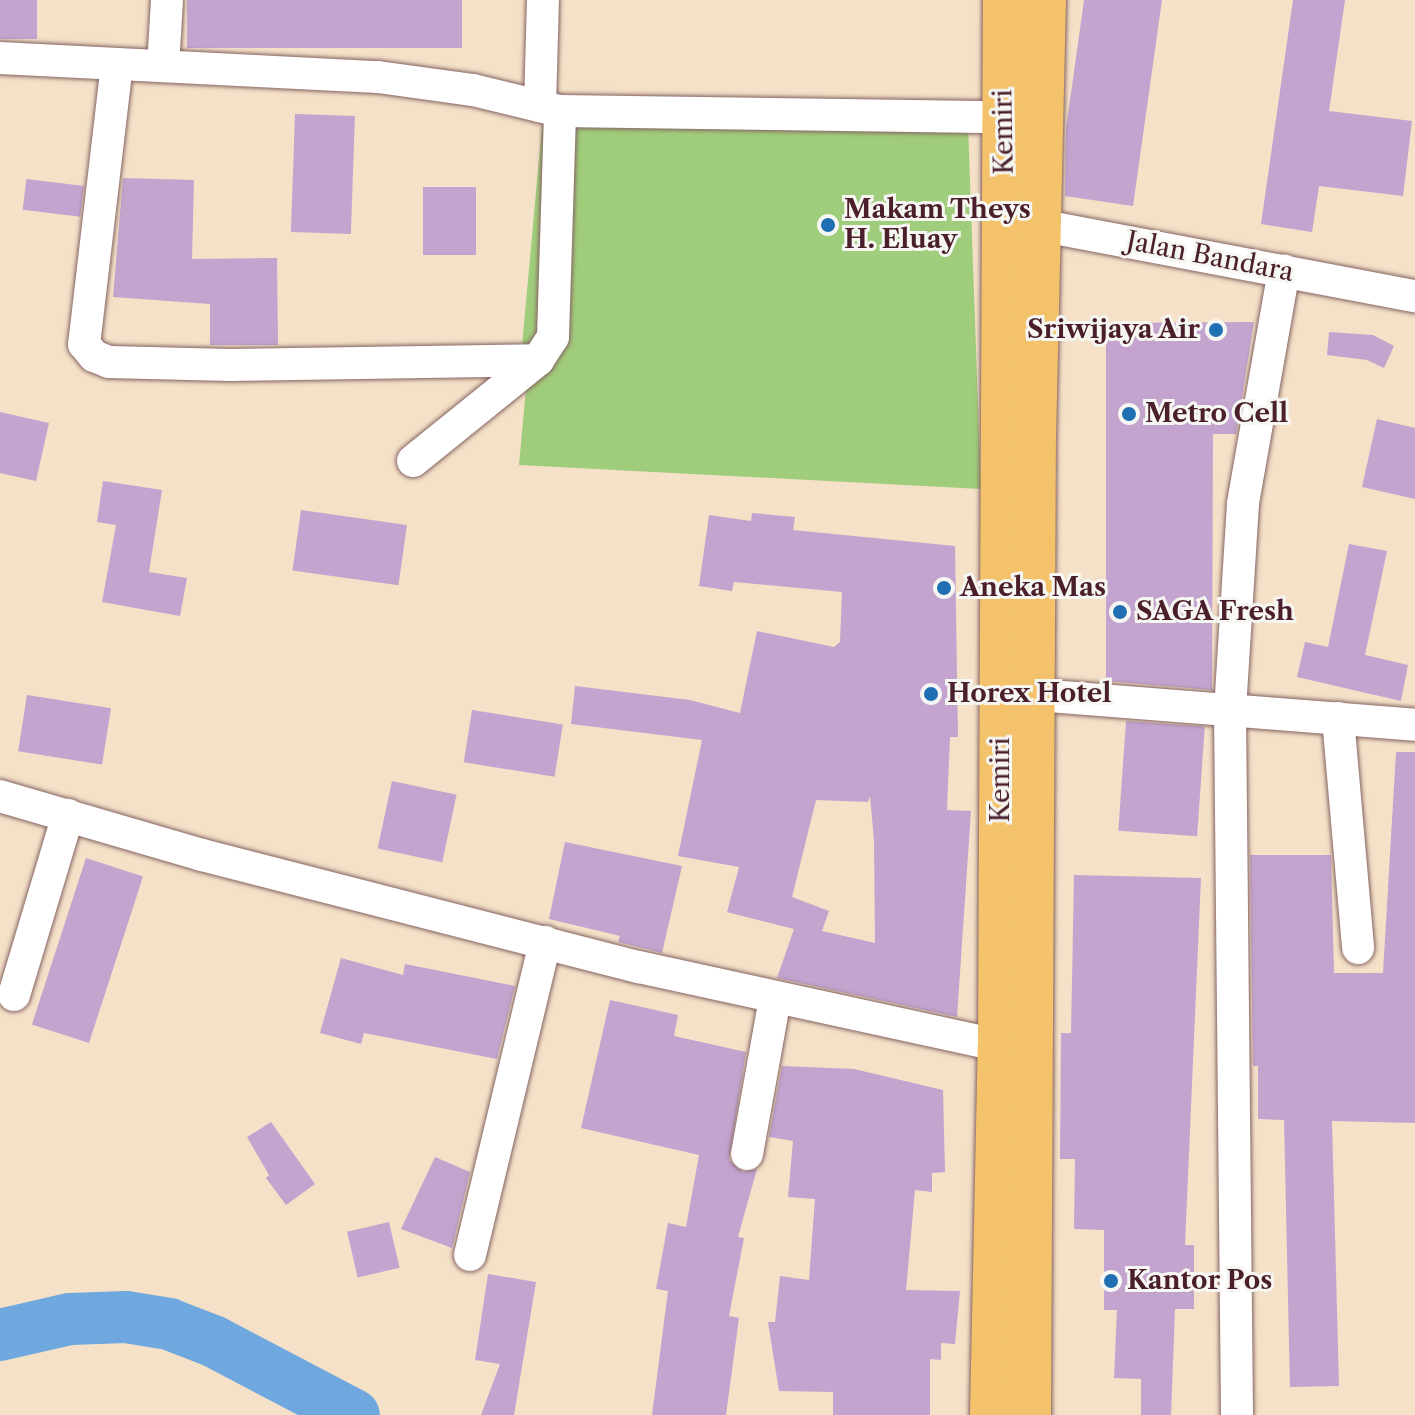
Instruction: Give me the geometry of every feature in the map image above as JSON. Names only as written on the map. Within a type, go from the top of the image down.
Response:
[{"type":"highway","name":"Kemiri","points":[[1005,0],[1003,117],[1023,222]]},
{"type":"highway","name":"Kemiri","points":[[1029,1415],[1017,1050],[1017,694],[1023,222],[1044,0]]},
{"type":"highway","name":"Kemiri","points":[[992,1415],[1017,1050]]},
{"type":"street","points":[[163,66],[167,0]]},
{"type":"street","points":[[413,461],[538,360],[553,337],[550,109],[543,0]]},
{"type":"street","points":[[0,58],[378,77],[473,90],[550,109],[1003,117]]},
{"type":"street","points":[[117,64],[84,344],[94,356],[109,362],[230,365],[538,360]]},
{"type":"street","name":"Jalan Bandara","points":[[1023,222],[1415,296]]},
{"type":"street","points":[[1237,1415],[1230,710],[1243,503],[1284,271]]},
{"type":"street","points":[[1017,694],[1415,725]]},
{"type":"street","points":[[1338,718],[1358,948]]},
{"type":"street","points":[[0,796],[202,855],[545,942],[775,999],[1017,1050]]},
{"type":"street","points":[[14,995],[68,815]]},
{"type":"street","points":[[470,1255],[545,942]]},
{"type":"street","points":[[747,1154],[775,999]]},
{"type":"green space","points":[[968,124],[981,489],[519,465],[528,365],[522,346],[542,126]]},
{"type":"building","points":[[0,0],[37,0],[37,39],[0,39]]},
{"type":"building","points":[[187,0],[462,0],[462,48],[187,48]]},
{"type":"building","points":[[1084,0],[1162,0],[1133,206],[1065,196],[1066,129]]},
{"type":"building","points":[[1293,0],[1345,0],[1329,111],[1412,121],[1403,196],[1319,186],[1312,232],[1261,224]]},
{"type":"building","points":[[295,114],[355,116],[351,234],[291,232]]},
{"type":"building","points":[[123,178],[194,180],[192,259],[277,258],[278,345],[210,345],[210,304],[113,297]]},
{"type":"building","points":[[26,179],[84,186],[80,217],[23,210]]},
{"type":"building","points":[[423,187],[476,187],[476,255],[423,255]]},
{"type":"building","points":[[1254,322],[1236,434],[1213,434],[1212,690],[1106,681],[1106,323]]},
{"type":"building","points":[[1329,332],[1373,335],[1394,346],[1384,368],[1367,360],[1327,355]]},
{"type":"building","points":[[0,412],[49,423],[36,481],[0,473]]},
{"type":"building","points":[[1377,419],[1415,428],[1415,499],[1362,487]]},
{"type":"building","points":[[103,481],[162,490],[149,572],[187,578],[180,616],[102,602],[116,525],[97,522]]},
{"type":"building","points":[[301,510],[407,525],[398,585],[293,570]]},
{"type":"building","points":[[752,513],[795,517],[793,530],[955,546],[958,737],[950,737],[947,810],[971,811],[957,1017],[777,978],[794,929],[727,912],[739,867],[678,856],[702,740],[571,724],[575,686],[690,700],[740,713],[757,631],[834,647],[840,642],[842,592],[734,582],[732,591],[699,586],[709,515],[751,521]],"holes":[[[870,796],[874,841],[875,943],[822,931],[829,911],[792,897],[816,800],[868,802]]]},
{"type":"building","points":[[1349,544],[1387,551],[1365,655],[1408,665],[1401,701],[1297,677],[1305,642],[1328,647]]},
{"type":"building","points":[[27,695],[111,708],[102,765],[18,751]]},
{"type":"building","points":[[472,710],[563,724],[555,777],[464,762]]},
{"type":"building","points":[[1126,721],[1205,727],[1197,836],[1118,831]]},
{"type":"building","points":[[1396,752],[1415,752],[1415,1123],[1332,1121],[1339,1386],[1290,1387],[1284,1120],[1258,1119],[1258,1066],[1253,1066],[1250,855],[1331,855],[1334,973],[1383,973]]},
{"type":"building","points":[[392,781],[457,795],[442,862],[378,848]]},
{"type":"building","points":[[565,842],[682,866],[662,953],[618,942],[620,936],[549,919]]},
{"type":"building","points":[[86,858],[143,877],[89,1043],[32,1024]]},
{"type":"building","points":[[1074,875],[1201,878],[1185,1245],[1194,1245],[1194,1309],[1175,1309],[1171,1415],[1141,1415],[1141,1379],[1114,1378],[1117,1310],[1104,1310],[1104,1230],[1074,1229],[1075,1159],[1060,1159],[1061,1033],[1071,1033]]},
{"type":"building","points":[[341,958],[403,975],[405,964],[515,986],[497,1059],[364,1033],[361,1044],[320,1033]]},
{"type":"building","points":[[610,1000],[678,1015],[674,1036],[746,1052],[729,1160],[743,1172],[757,1169],[738,1237],[744,1238],[729,1316],[739,1318],[726,1415],[652,1415],[668,1291],[656,1289],[668,1223],[686,1227],[699,1155],[581,1128]]},
{"type":"building","points":[[782,1066],[854,1069],[943,1090],[945,1172],[932,1173],[932,1192],[915,1190],[906,1290],[960,1291],[955,1344],[941,1343],[941,1360],[930,1359],[930,1415],[833,1415],[833,1392],[779,1391],[768,1322],[775,1322],[780,1276],[809,1280],[815,1199],[788,1197],[793,1141],[769,1137]]},
{"type":"building","points":[[271,1122],[315,1184],[286,1205],[266,1178],[269,1175],[247,1137]]},
{"type":"building","points":[[435,1157],[470,1172],[452,1248],[401,1229]]},
{"type":"building","points":[[389,1222],[400,1268],[358,1277],[347,1232]]},
{"type":"building","points":[[488,1274],[536,1282],[514,1415],[481,1415],[500,1364],[475,1360]]},
{"type":"waterway","points":[[0,1335],[70,1319],[126,1317],[169,1324],[213,1341],[354,1415]]},
{"type":"place","name":"Makam Theys H. Eluay","points":[[828,225]]},
{"type":"place","name":"Sriwijaya Air","points":[[1216,330]]},
{"type":"place","name":"Metro Cell","points":[[1129,414]]},
{"type":"place","name":"Aneka Mas","points":[[944,588]]},
{"type":"place","name":"SAGA Fresh","points":[[1120,612]]},
{"type":"place","name":"Horex Hotel","points":[[931,694]]},
{"type":"place","name":"Kantor Pos","points":[[1111,1281]]}]
